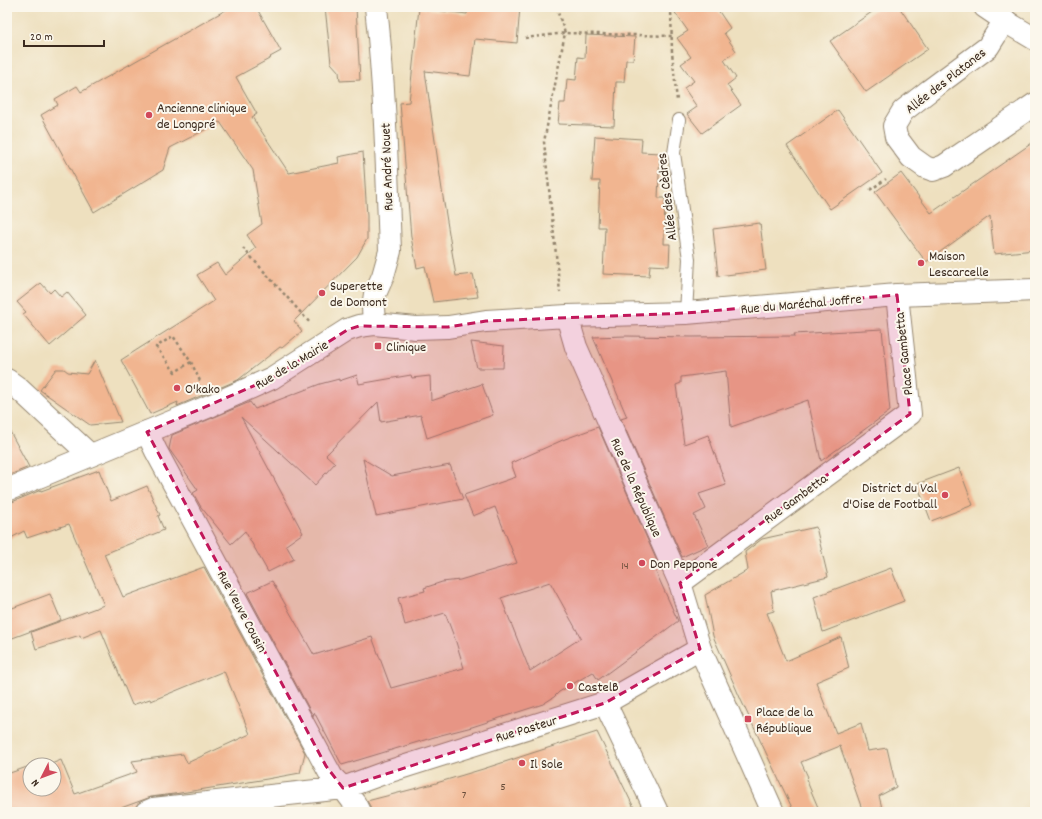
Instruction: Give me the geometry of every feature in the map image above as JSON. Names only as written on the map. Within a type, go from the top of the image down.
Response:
[{"type":"street","name":"Rue André Nouet","points":[[374,324],[373,307],[375,294],[383,276],[390,251],[383,92],[376,7]]},
{"type":"street","points":[[985,7],[1035,39]]},
{"type":"street","name":"Allée des Platanes","points":[[1005,20],[988,47],[903,111],[894,126],[896,137],[911,157],[925,167],[934,170],[944,166],[1035,104]]},
{"type":"street","name":"Rue du Maréchal Joffre","points":[[567,316],[686,313],[896,295],[1035,290]]},
{"type":"street","name":"Place Gambetta","points":[[896,295],[910,414]]},
{"type":"street","name":"Rue de la Mairie","points":[[7,490],[272,378],[347,330],[359,326],[374,324],[416,328],[448,327],[486,321],[567,316]]},
{"type":"street","name":"Rue de la République","points":[[567,316],[576,347],[680,583],[700,649],[773,812]]},
{"type":"street","points":[[7,380],[18,388],[90,455]]},
{"type":"street","name":"Rue Gambetta","points":[[680,583],[910,414]]},
{"type":"street","name":"Rue Veuve Cousin","points":[[147,432],[332,777],[343,788],[359,812]]},
{"type":"street","name":"Rue Pasteur","points":[[146,812],[153,809],[343,788],[384,773],[605,703],[700,649]]},
{"type":"street","points":[[605,703],[658,812]]},
{"type":"lane","name":"Allée des Cèdres","points":[[679,120],[674,153],[689,259],[686,313]]},
{"type":"path","points":[[556,7],[565,33],[544,142],[560,293]]},
{"type":"path","points":[[671,7],[672,52],[679,120]]},
{"type":"path","points":[[525,38],[565,33],[672,36]]},
{"type":"path","points":[[870,190],[886,179]]},
{"type":"path","points":[[243,248],[328,342]]},
{"type":"path","points":[[191,362],[175,372],[156,347],[173,336],[191,362],[212,404]]},
{"type":"highlighted area","points":[[897,295],[910,414],[680,583],[700,649],[605,703],[343,788],[326,766],[147,432],[272,378],[347,330],[359,326],[448,327],[486,321],[686,313]]},
{"type":"building","points":[[231,7],[256,7],[281,51],[236,77],[257,114],[252,117],[289,173],[339,163],[338,157],[363,152],[367,239],[357,257],[294,321],[302,331],[282,348],[280,347],[238,380],[177,406],[178,402],[150,414],[121,360],[214,301],[197,275],[217,263],[225,275],[256,248],[247,235],[262,224],[253,170],[220,122],[170,148],[163,170],[94,212],[41,115],[58,105],[55,99],[77,86],[81,92]]},
{"type":"building","points":[[325,7],[356,7],[360,80],[340,81],[339,72],[331,63]]},
{"type":"building","points":[[468,7],[520,7],[517,43],[475,39],[470,76],[425,71],[456,276],[473,274],[478,297],[433,302],[425,266],[417,268],[411,237],[400,103],[409,102],[419,8],[467,14]]},
{"type":"building","points":[[671,7],[716,7],[730,28],[724,33],[736,51],[724,60],[736,78],[727,85],[741,105],[702,133],[687,114],[697,107],[684,88],[694,81],[681,64],[691,57],[677,38],[688,31]]},
{"type":"building","points":[[879,7],[899,7],[928,49],[866,92],[830,41]]},
{"type":"building","points":[[586,35],[635,37],[633,60],[626,60],[624,82],[616,82],[614,126],[558,124],[560,103],[565,103],[567,79],[576,80],[578,57],[585,58]]},
{"type":"building","points":[[838,110],[882,173],[830,209],[787,146]]},
{"type":"building","points":[[595,136],[642,139],[641,152],[660,153],[658,198],[665,198],[664,244],[670,244],[669,266],[650,265],[649,276],[603,274],[605,227],[598,227],[600,181],[592,181]]},
{"type":"building","points":[[1035,141],[1035,250],[994,254],[990,216],[926,262],[875,192],[901,173],[931,213]]},
{"type":"building","points":[[760,223],[766,270],[718,276],[713,229]]},
{"type":"building","points":[[41,283],[50,293],[54,289],[61,297],[67,292],[86,315],[50,346],[23,314],[26,312],[17,302]]},
{"type":"building","points":[[882,329],[890,411],[821,461],[808,400],[731,427],[726,371],[681,377],[681,383],[676,385],[684,444],[708,435],[726,485],[699,494],[706,509],[694,515],[708,545],[682,557],[621,419],[627,417],[593,337],[795,336],[794,334]]},
{"type":"building","points":[[471,342],[504,346],[503,368],[477,368]]},
{"type":"building","points":[[95,360],[121,422],[90,425],[40,390],[56,369],[64,369],[68,372],[87,374]]},
{"type":"building","points":[[357,375],[359,384],[411,375],[412,378],[430,376],[431,401],[482,384],[493,415],[427,438],[421,415],[381,422],[378,402],[326,455],[335,463],[315,485],[241,417],[303,533],[286,545],[294,559],[268,572],[245,531],[231,544],[201,507],[193,493],[198,490],[169,449],[172,435],[250,402],[255,409],[320,384],[339,379],[339,381]]},
{"type":"building","points":[[7,426],[29,467],[7,476]]},
{"type":"building","points":[[598,427],[660,568],[655,570],[678,621],[598,680],[593,672],[559,692],[543,704],[472,727],[342,765],[314,712],[313,716],[247,593],[272,581],[314,655],[372,637],[391,688],[464,668],[445,613],[405,625],[398,598],[425,591],[424,588],[442,582],[460,580],[517,563],[495,507],[473,516],[464,495],[516,477],[511,463],[565,439]],"holes":[[[550,582],[581,638],[530,671],[501,598]]]},
{"type":"building","points":[[363,459],[392,476],[450,465],[463,499],[376,516]]},
{"type":"building","name":"District du Val d'Oise de Football","points":[[959,468],[973,505],[931,521],[917,484]]},
{"type":"building","points":[[99,470],[111,501],[147,486],[160,515],[158,516],[164,530],[104,554],[123,597],[204,567],[305,753],[300,773],[151,797],[110,812],[7,812],[7,774],[22,769],[22,797],[62,797],[62,762],[75,794],[137,772],[132,761],[183,754],[187,763],[250,734],[224,671],[151,701],[150,699],[132,705],[101,630],[81,638],[80,635],[36,649],[31,632],[104,605],[69,524],[27,538],[24,531],[7,540],[7,502],[12,502]]},
{"type":"building","points":[[816,527],[828,577],[771,591],[774,611],[767,613],[786,661],[841,637],[849,668],[816,682],[836,733],[861,723],[868,751],[887,748],[896,787],[879,796],[883,812],[863,812],[840,746],[801,762],[808,777],[806,779],[820,812],[794,812],[741,700],[713,636],[705,595],[748,570],[745,552],[762,539]]},
{"type":"building","points":[[891,568],[904,601],[823,632],[814,597]]},
{"type":"building","points":[[50,594],[61,620],[7,640],[7,610]]},
{"type":"building","points":[[597,732],[636,812],[371,812],[367,801],[483,769]]},
{"type":"place","name":"Ancienne clinique de Longpré","points":[[149,115]]},
{"type":"place","name":"Maison Lescarcelle","points":[[921,263]]},
{"type":"place","name":"Superette de Domont","points":[[322,293]]},
{"type":"place","name":"Clinique","points":[[378,346]]},
{"type":"place","name":"O'kako","points":[[177,388]]},
{"type":"place","name":"District du Val d'Oise de Football","points":[[945,495]]},
{"type":"place","name":"Don Peppone","points":[[642,563]]},
{"type":"place","name":"CastelB","points":[[570,686]]},
{"type":"place","name":"Place de la République","points":[[748,719]]},
{"type":"place","name":"Il Sole","points":[[522,763]]}]
